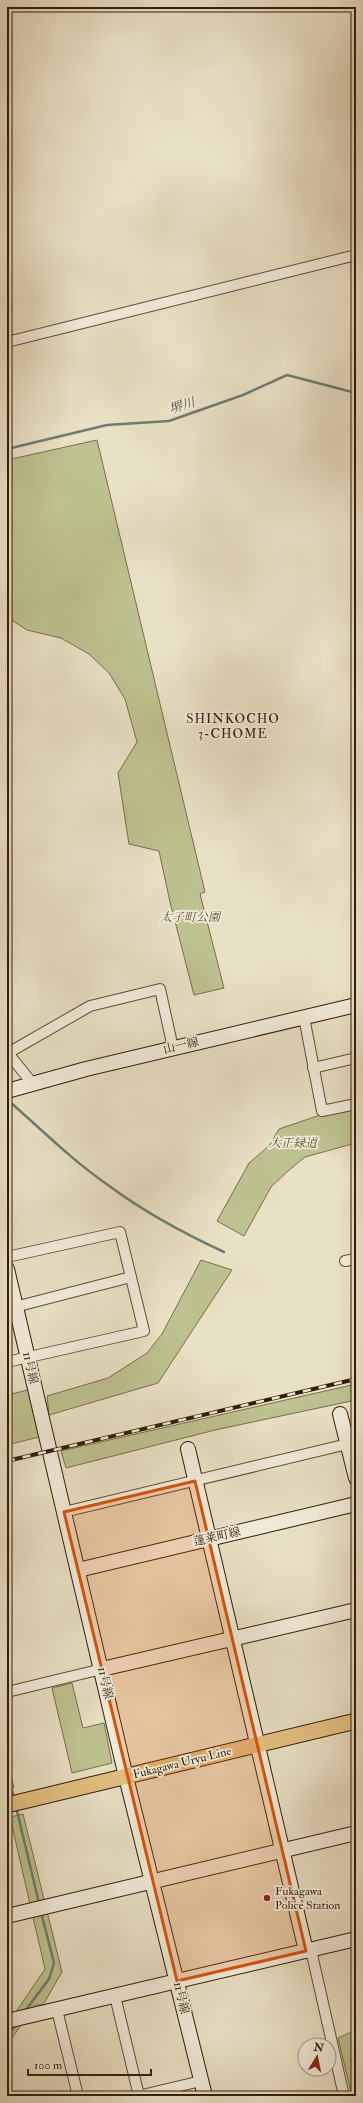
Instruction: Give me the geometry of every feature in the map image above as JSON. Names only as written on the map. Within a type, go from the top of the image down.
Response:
[{"type":"main road","name":"Fukagawa Uryu Line","points":[[7,1805],[356,1721]]},
{"type":"street","points":[[7,342],[356,255]]},
{"type":"street","points":[[32,1084],[8,1052],[90,1006],[160,989],[173,1048]]},
{"type":"street","name":"山一線","points":[[7,1091],[86,1068],[356,1005]]},
{"type":"street","points":[[304,1017],[322,1111],[356,1104]]},
{"type":"street","points":[[313,1068],[356,1058]]},
{"type":"street","points":[[7,1257],[120,1232],[144,1331],[7,1362]]},
{"type":"street","points":[[345,1261],[356,1259]]},
{"type":"street","name":"11号線","points":[[7,1269],[11,1308],[28,1358],[126,1777],[205,2096]]},
{"type":"street","points":[[11,1308],[131,1277]]},
{"type":"street","points":[[340,1414],[352,1443],[356,1478]]},
{"type":"street","points":[[64,1512],[352,1443]]},
{"type":"street","points":[[188,1449],[283,1851],[344,2096]]},
{"type":"street","name":"蓬莱町線","points":[[78,1570],[356,1504]]},
{"type":"street","points":[[7,1692],[356,1610]]},
{"type":"street","points":[[7,1916],[356,1833]]},
{"type":"street","points":[[7,2021],[356,1939]]},
{"type":"street","points":[[115,1996],[139,2096],[201,2081]]},
{"type":"street","points":[[57,2010],[78,2096]]},
{"type":"highlighted area","points":[[195,1481],[306,1951],[177,1981],[64,1512]]},
{"type":"green space","name":"太子町公園","points":[[97,440],[205,892],[200,894],[224,988],[194,995],[170,902],[159,851],[129,844],[118,773],[137,742],[125,699],[109,673],[89,654],[61,638],[27,630],[7,617],[7,460]]},
{"type":"green space","name":"大正緑道","points":[[356,1107],[356,1143],[305,1157],[288,1171],[271,1187],[244,1236],[217,1221],[249,1163],[269,1146],[279,1129],[320,1115]]},
{"type":"green space","points":[[201,1260],[232,1270],[158,1383],[49,1415],[47,1396],[108,1378],[147,1353],[162,1334]]},
{"type":"green space","points":[[356,1384],[356,1400],[215,1430],[66,1468],[61,1451]]},
{"type":"green space","points":[[28,1390],[39,1437],[7,1445],[7,1395]]},
{"type":"green space","points":[[72,1683],[83,1728],[104,1723],[112,1763],[72,1773],[52,1688]]},
{"type":"green space","points":[[7,1765],[14,1787],[7,1788]]},
{"type":"green space","points":[[23,1814],[62,1972],[43,2005],[35,2005],[7,2045],[7,2025],[45,1969],[10,1817]]},
{"type":"green space","points":[[356,2030],[356,2096],[352,2096],[338,2038]]},
{"type":"waterway","name":"堺川","points":[[7,449],[107,425],[169,421],[243,395],[287,375],[356,393]]},
{"type":"waterway","points":[[10,1102],[70,1156],[122,1195],[164,1222],[224,1252]]},
{"type":"waterway","points":[[7,1770],[14,1798]]},
{"type":"waterway","points":[[16,1807],[39,1903]]},
{"type":"waterway","points":[[25,2011],[49,1979],[54,1963],[41,1912]]},
{"type":"waterway","points":[[7,2036],[17,2024]]},
{"type":"railway","points":[[7,1461],[356,1379]]},
{"type":"place","name":"Fukagawa Police Station","points":[[267,1898]]},
{"type":"district","name":"SHINKOCHO 3-CHOME","points":[[233,726]]}]
